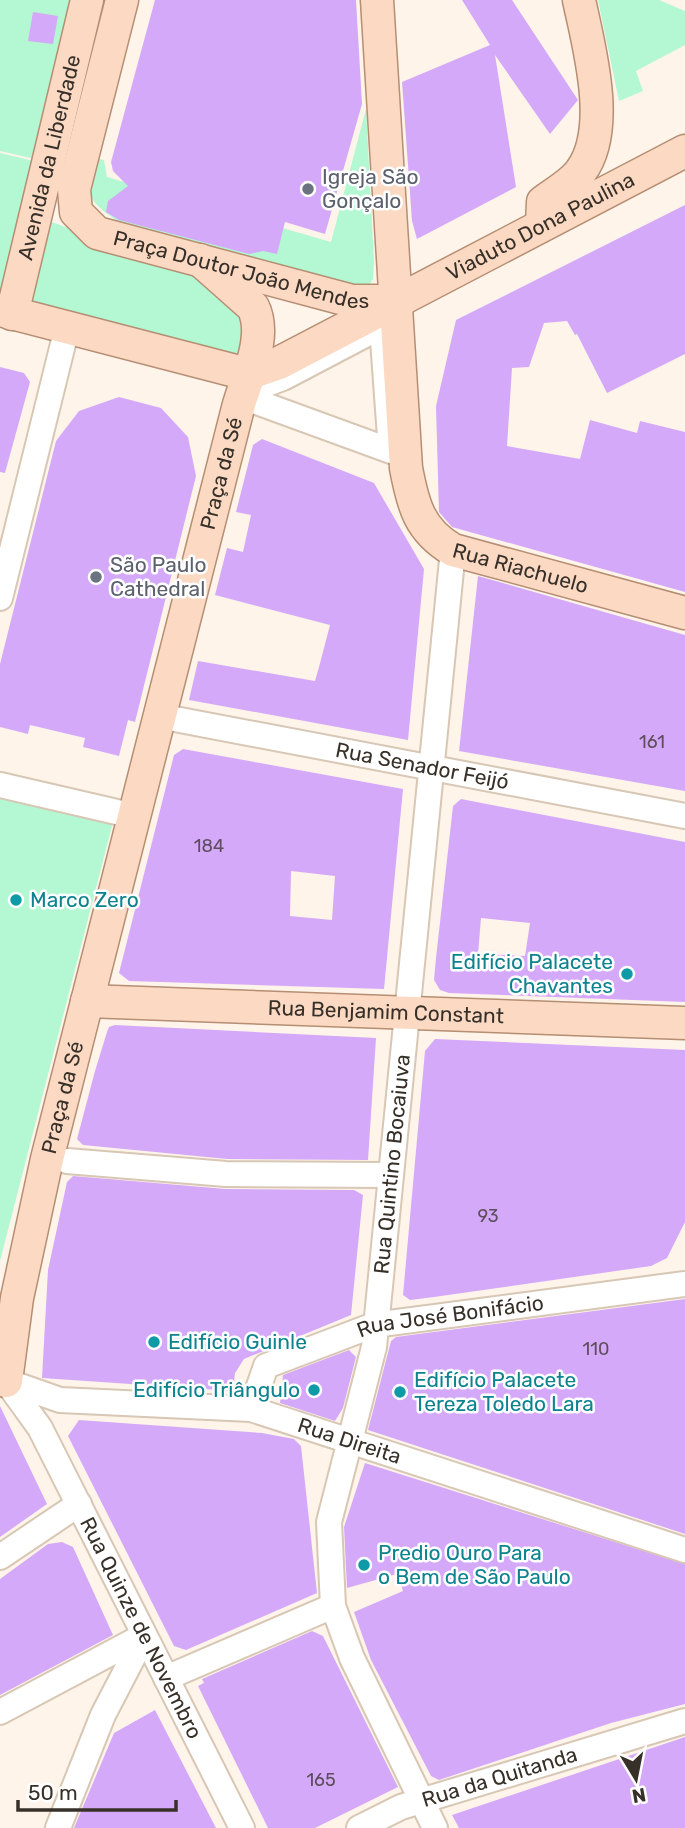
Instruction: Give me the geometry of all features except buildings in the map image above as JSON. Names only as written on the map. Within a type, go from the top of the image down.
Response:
[{"type":"main road","name":"Avenida da Liberdade","points":[[6,312],[88,0]]},
{"type":"main road","name":"Avenida da Liberdade","points":[[74,189],[122,0]]},
{"type":"main road","points":[[377,0],[389,314]]},
{"type":"main road","points":[[542,225],[543,202],[582,171],[596,127],[591,55],[579,0]]},
{"type":"main road","name":"Viaduto Dona Paulina","points":[[389,314],[542,225],[685,150]]},
{"type":"main road","name":"Praça Doutor João Mendes","points":[[74,189],[76,212],[97,233],[352,301],[389,314]]},
{"type":"main road","name":"Praça da Sé","points":[[2,1382],[30,1235],[87,1001],[257,342],[258,317],[244,298],[200,260]]},
{"type":"main road","points":[[6,312],[247,374]]},
{"type":"main road","name":"Praça Doutor João Mendes","points":[[247,374],[279,363],[389,314]]},
{"type":"main road","name":"Praça Doutor João Mendes","points":[[389,314],[406,468]]},
{"type":"main road","name":"Rua Riachuelo","points":[[406,468],[418,519],[436,541],[453,550],[685,614]]},
{"type":"main road","name":"Rua Benjamim Constant","points":[[87,1001],[685,1023]]},
{"type":"street","name":"Praça Doutor João Mendes","points":[[389,314],[391,451],[254,401],[259,387],[283,378],[389,314]]},
{"type":"street","points":[[0,598],[67,328]]},
{"type":"street","points":[[238,408],[406,468]]},
{"type":"street","name":"Rua Quintino Bocaiuva","points":[[435,1828],[352,1658],[333,1606],[329,1522],[374,1347],[374,1325],[453,550]]},
{"type":"street","name":"Rua Senador Feijó","points":[[159,716],[685,816]]},
{"type":"street","points":[[0,785],[134,816]]},
{"type":"street","points":[[67,1161],[226,1174],[390,1175]]},
{"type":"street","name":"Rua José Bonifácio","points":[[251,1409],[266,1366],[374,1325],[684,1282]]},
{"type":"street","name":"Rua Direita","points":[[2,1382],[60,1400],[251,1409],[685,1550]]},
{"type":"street","name":"Rua Quinze de Novembro","points":[[2,1382],[40,1427],[242,1828]]},
{"type":"street","points":[[0,1557],[79,1504]]},
{"type":"street","points":[[166,1678],[333,1606]]},
{"type":"street","points":[[0,1712],[144,1636]]},
{"type":"street","points":[[58,1828],[103,1715],[144,1636]]},
{"type":"street","name":"Rua da Quitanda","points":[[359,1828],[401,1807],[685,1721]]},
{"type":"green space","points":[[0,0],[73,0],[35,159],[0,151]]},
{"type":"green space","points":[[598,0],[659,0],[685,11],[685,45],[636,71],[643,91],[619,101]]},
{"type":"green space","points":[[366,109],[374,261],[373,279],[366,290],[122,224],[96,204],[89,190],[89,157],[104,160],[107,177],[331,242]]},
{"type":"green space","points":[[0,153],[34,161],[1,296],[0,295]]},
{"type":"green space","points":[[49,221],[203,277],[244,311],[243,359],[30,302]]},
{"type":"green space","points":[[0,794],[113,822],[0,1261]]},
{"type":"place","name":"Igreja São Gonçalo","points":[[308,189]]},
{"type":"place","name":"São Paulo Cathedral","points":[[96,577]]},
{"type":"place","name":"Marco Zero","points":[[16,900]]},
{"type":"place","name":"Edifício Palacete Chavantes","points":[[627,974]]},
{"type":"place","name":"Edifício Guinle","points":[[154,1342]]},
{"type":"place","name":"Edifício Triângulo","points":[[314,1390]]},
{"type":"place","name":"Edifício Palacete Tereza Toledo Lara","points":[[400,1392]]},
{"type":"place","name":"Predio Ouro Para o Bem de São Paulo","points":[[364,1565]]}]
